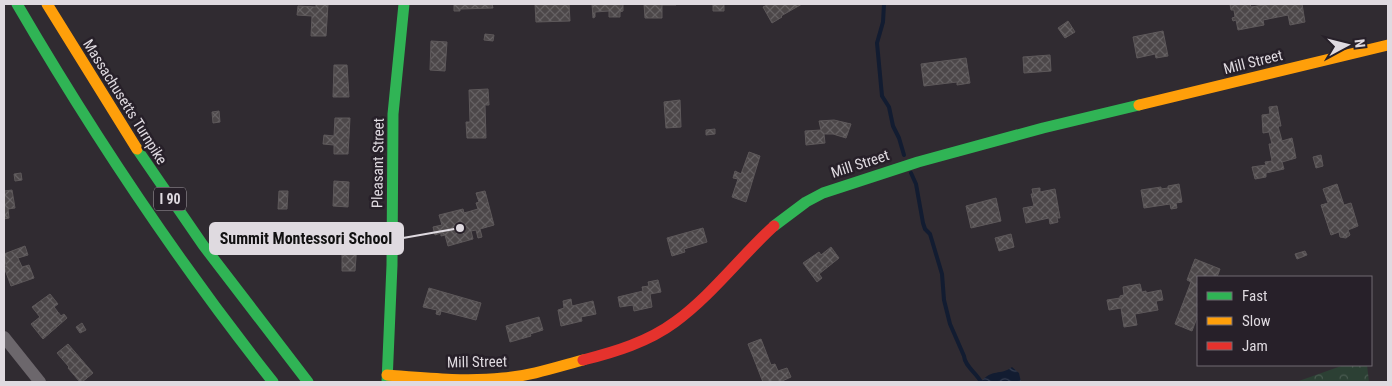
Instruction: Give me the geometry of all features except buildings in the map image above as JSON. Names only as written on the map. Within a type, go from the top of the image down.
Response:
[{"type":"main road","name":"I 90","points":[[17,4],[79,110],[137,198],[202,291],[273,382]]},
{"type":"main road","name":"Massachusetts Turnpike","points":[[47,4],[106,102],[163,189],[249,308],[308,382]]},
{"type":"main road","name":"Pleasant Street","points":[[387,379],[392,264],[393,114],[404,4]]},
{"type":"main road","name":"Mill Street","points":[[387,379],[502,379],[627,348],[652,337],[675,322],[784,216],[823,193],[927,159],[1043,128],[1388,45]]},
{"type":"street","points":[[4,337],[40,382]]},
{"type":"green space","points":[[1341,366],[1367,366],[1369,382],[1296,382]]},
{"type":"water","points":[[1012,367],[1019,373],[1021,382],[981,382],[992,373],[1008,370]]},
{"type":"waterway","points":[[884,4],[883,22],[877,43],[882,96],[889,107],[893,126],[904,155]]},
{"type":"waterway","points":[[911,173],[916,184],[923,223],[925,229],[930,234],[942,274],[944,300],[950,324],[966,363],[981,382]]},
{"type":"traffic: fast","points":[[17,4],[76,102],[138,198],[204,291],[273,382]]},
{"type":"traffic: fast","points":[[387,382],[392,265],[393,114],[404,4]]},
{"type":"traffic: fast","points":[[774,226],[806,202],[823,193],[918,162],[1043,128],[1139,105]]},
{"type":"traffic: fast","points":[[137,149],[203,245],[308,382]]},
{"type":"traffic: slow","points":[[47,4],[137,149]]},
{"type":"traffic: slow","points":[[1139,105],[1388,45]]},
{"type":"traffic: slow","points":[[387,375],[445,379],[489,379],[513,377],[543,371],[583,360]]},
{"type":"traffic: jam","points":[[583,360],[631,346],[675,322],[701,300],[774,226]]},
{"type":"place","name":"Summit Montessori School","points":[[460,228]]}]
